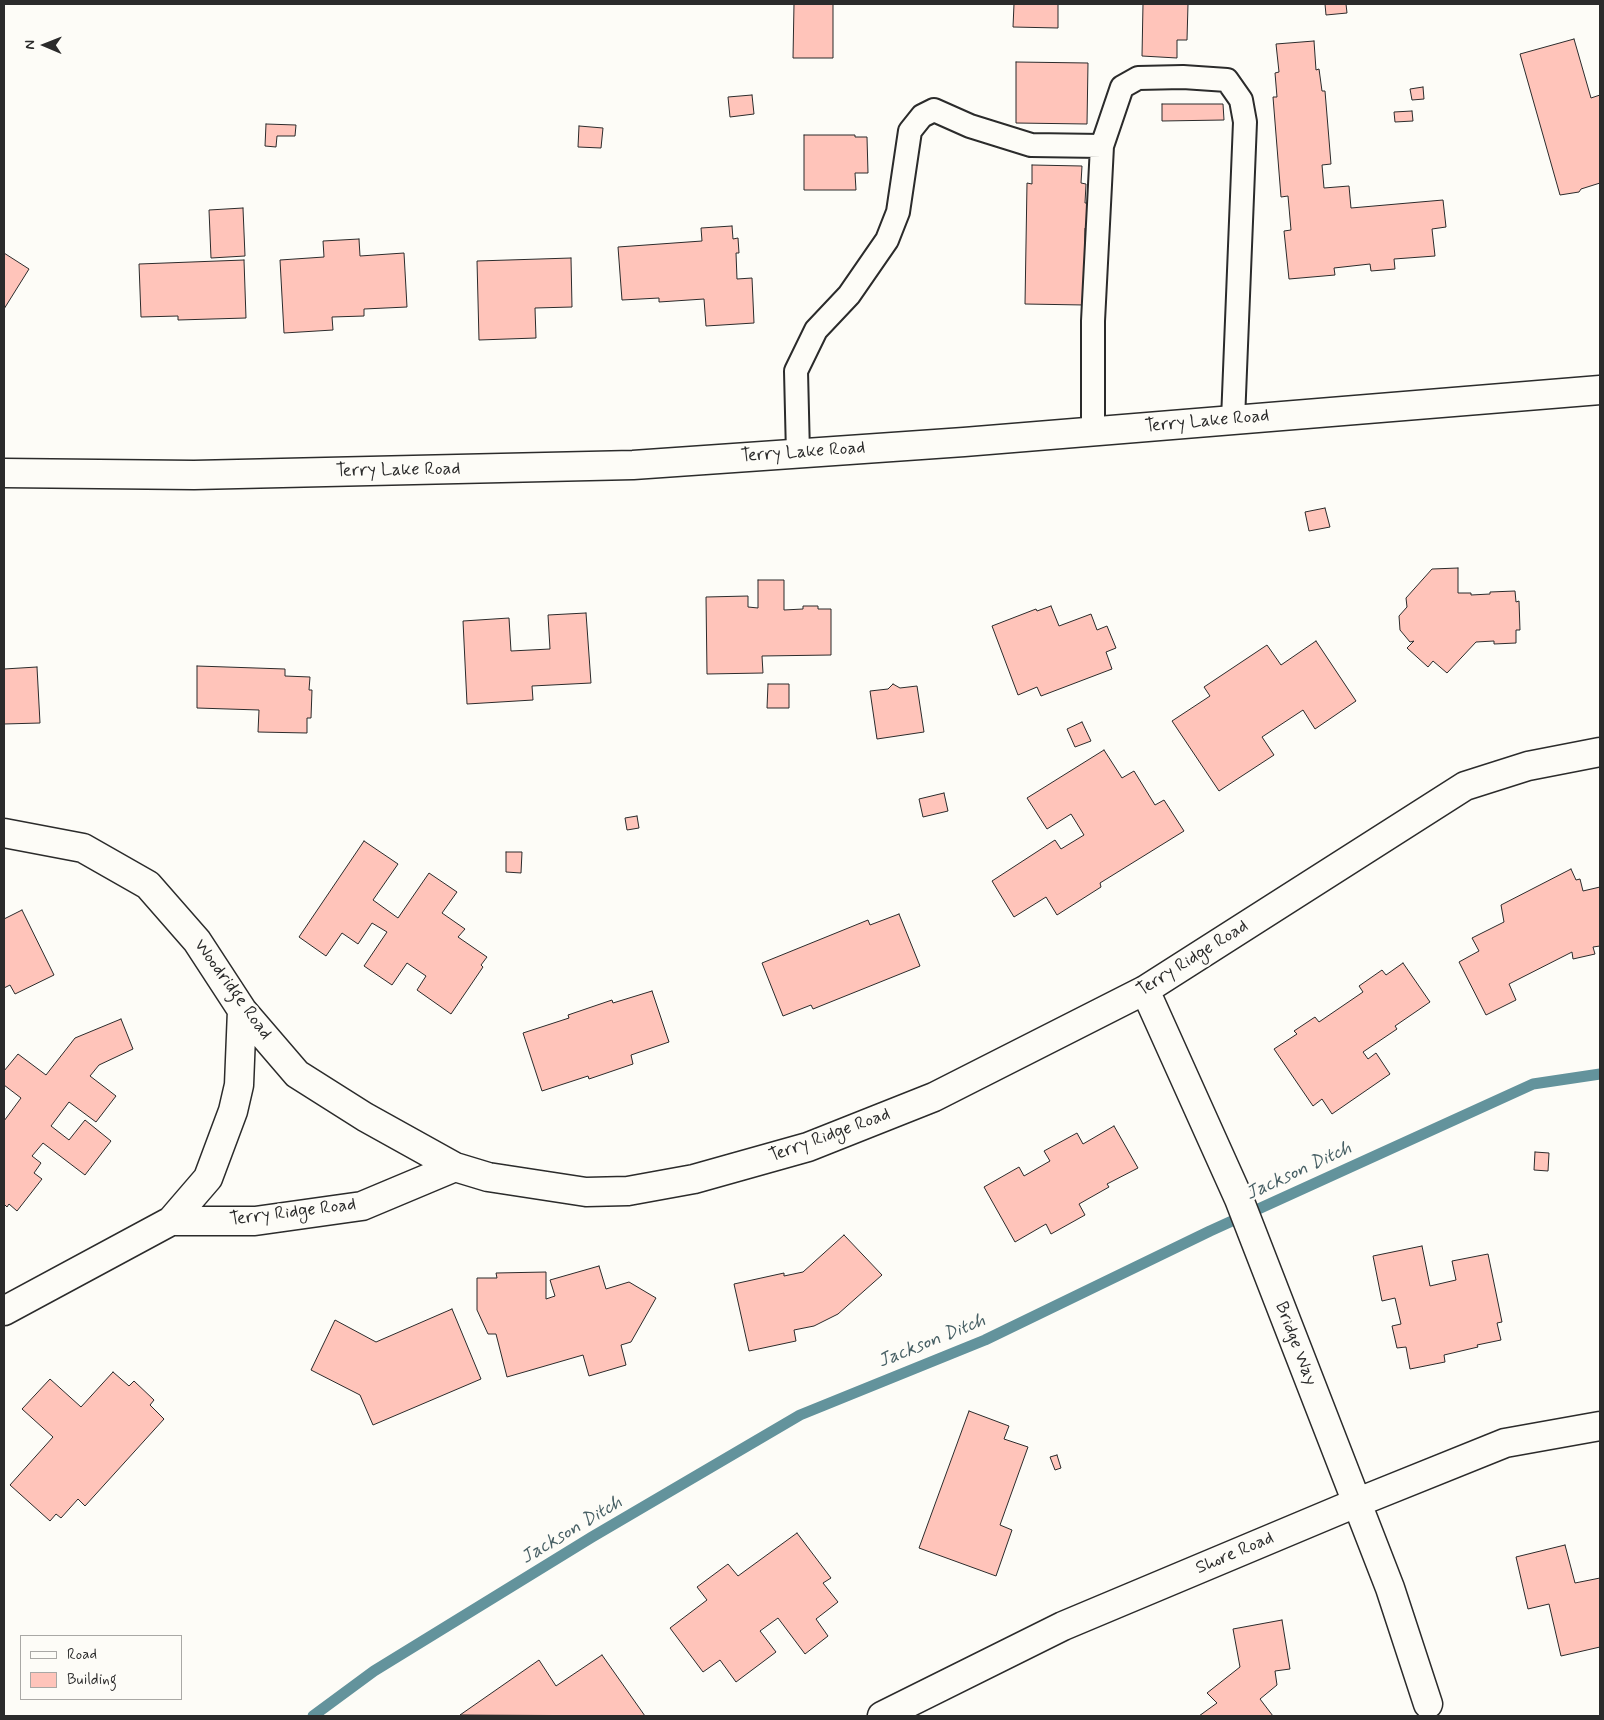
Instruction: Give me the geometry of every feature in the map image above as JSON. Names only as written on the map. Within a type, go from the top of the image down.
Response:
[{"type":"street","name":"Terry Lake Road","points":[[4,473],[194,476],[633,465],[1093,432],[1600,390]]},
{"type":"street","name":"Terry Ridge Road","points":[[4,1311],[171,1221],[255,1221],[362,1206],[456,1167],[488,1177],[586,1192],[628,1191],[694,1179],[808,1147],[934,1097],[1145,990],[1465,786],[1528,766],[1600,752]]},
{"type":"street","name":"Woodridge Road","points":[[4,833],[83,848],[148,885],[197,940],[242,1010],[297,1074],[364,1117],[456,1167]]},
{"type":"street","name":"Bridge Way","points":[[1145,990],[1239,1199],[1390,1588],[1431,1710]]},
{"type":"street","points":[[171,1221],[208,1178],[233,1111],[240,1085],[242,1010]]},
{"type":"street","name":"Shore Road","points":[[882,1716],[1063,1626],[1356,1503],[1505,1443],[1600,1426]]},
{"type":"lane","points":[[1093,432],[1092,321],[1102,146],[1122,87],[1138,78],[1183,77],[1227,80],[1241,100],[1245,122],[1233,420]]},
{"type":"lane","points":[[798,454],[796,371],[816,330],[849,295],[886,240],[898,212],[910,131],[922,116],[934,110],[970,126],[1031,145],[1102,146]]},
{"type":"building","points":[[794,4],[833,4],[833,58],[793,58]]},
{"type":"building","points":[[1014,4],[1058,4],[1058,28],[1013,27]]},
{"type":"building","points":[[1143,4],[1188,4],[1187,40],[1177,40],[1177,58],[1142,56]]},
{"type":"building","points":[[1325,4],[1346,4],[1347,13],[1326,15]]},
{"type":"building","points":[[1574,39],[1591,98],[1600,95],[1600,183],[1581,189],[1579,192],[1560,195],[1520,54]]},
{"type":"building","points":[[1314,41],[1316,70],[1319,69],[1322,91],[1325,91],[1331,164],[1322,165],[1324,188],[1349,186],[1351,208],[1443,200],[1446,227],[1432,229],[1435,256],[1394,259],[1395,269],[1371,271],[1370,264],[1334,268],[1335,275],[1289,279],[1284,231],[1291,230],[1288,196],[1281,197],[1273,97],[1277,97],[1275,73],[1279,72],[1276,44]]},
{"type":"building","points":[[1016,62],[1088,63],[1087,124],[1016,123]]},
{"type":"building","points":[[1423,87],[1424,99],[1412,100],[1410,89]]},
{"type":"building","points":[[752,95],[754,114],[730,117],[728,97]]},
{"type":"building","points":[[1162,104],[1223,104],[1224,120],[1162,121]]},
{"type":"building","points":[[1412,111],[1413,121],[1395,122],[1394,112]]},
{"type":"building","points":[[266,124],[296,125],[295,136],[277,136],[276,147],[265,146]]},
{"type":"building","points":[[579,126],[603,128],[601,148],[578,147]]},
{"type":"building","points":[[804,135],[855,135],[855,137],[867,137],[868,173],[855,173],[856,190],[804,190]]},
{"type":"building","points":[[1032,165],[1082,166],[1081,183],[1086,184],[1085,203],[1090,203],[1090,228],[1085,228],[1084,305],[1025,304],[1027,183],[1032,184]]},
{"type":"building","points":[[243,208],[245,256],[211,258],[209,210]]},
{"type":"building","points":[[732,226],[733,239],[738,238],[739,253],[736,253],[737,279],[752,278],[754,323],[706,326],[704,299],[659,302],[659,298],[622,300],[618,247],[702,241],[701,228]]},
{"type":"building","points":[[359,239],[360,256],[404,253],[407,307],[364,309],[364,316],[332,317],[333,330],[284,333],[280,260],[324,257],[323,241]]},
{"type":"building","points":[[4,253],[29,269],[4,309]]},
{"type":"building","points":[[571,258],[572,307],[535,308],[536,338],[479,340],[477,261]]},
{"type":"building","points":[[244,260],[246,318],[178,320],[178,316],[141,317],[139,264]]},
{"type":"building","points":[[1325,508],[1330,527],[1309,531],[1305,512]]},
{"type":"building","points":[[1458,568],[1458,593],[1471,593],[1471,595],[1515,591],[1516,602],[1519,601],[1520,630],[1516,630],[1516,643],[1494,644],[1494,641],[1476,642],[1447,673],[1433,661],[1428,667],[1407,648],[1414,641],[1410,642],[1400,630],[1399,616],[1407,607],[1406,598],[1432,569]]},
{"type":"building","points":[[758,580],[784,580],[784,610],[803,609],[803,606],[818,606],[818,609],[831,609],[831,655],[762,656],[763,673],[707,674],[706,597],[748,596],[748,607],[758,608]]},
{"type":"building","points":[[1051,606],[1059,626],[1091,614],[1097,630],[1107,626],[1116,648],[1106,652],[1112,669],[1041,696],[1037,687],[1018,695],[992,626],[1036,609],[1037,611]]},
{"type":"building","points":[[586,613],[591,683],[532,686],[533,700],[467,704],[463,621],[509,618],[511,651],[550,649],[548,615]]},
{"type":"building","points":[[1316,641],[1356,701],[1315,729],[1303,710],[1262,737],[1274,755],[1219,791],[1172,721],[1210,696],[1204,687],[1267,645],[1281,665]]},
{"type":"building","points":[[197,666],[285,669],[285,676],[310,677],[309,690],[312,690],[311,718],[307,718],[307,733],[258,732],[259,710],[197,708]]},
{"type":"building","points":[[37,667],[40,723],[4,724],[4,669]]},
{"type":"building","points":[[768,684],[789,684],[789,708],[767,708]]},
{"type":"building","points":[[893,684],[900,688],[917,686],[924,732],[877,739],[870,691],[888,689]]},
{"type":"building","points":[[1082,722],[1091,741],[1075,747],[1067,729]]},
{"type":"building","points":[[1104,750],[1122,778],[1134,771],[1155,805],[1164,800],[1184,831],[1100,883],[1101,887],[1057,915],[1046,897],[1014,917],[992,881],[1055,840],[1061,849],[1084,835],[1071,814],[1047,829],[1027,798]]},
{"type":"building","points":[[944,793],[948,811],[923,817],[919,799]]},
{"type":"building","points":[[637,816],[639,828],[627,830],[625,818]]},
{"type":"building","points":[[364,841],[398,864],[373,900],[398,918],[429,873],[457,892],[442,913],[465,929],[458,937],[487,957],[481,965],[483,967],[451,1014],[417,990],[426,976],[407,963],[392,985],[364,966],[387,932],[372,923],[358,944],[342,933],[326,956],[299,937]]},
{"type":"building","points":[[506,852],[522,852],[521,873],[506,872]]},
{"type":"building","points":[[1571,869],[1576,880],[1580,879],[1583,891],[1600,887],[1600,946],[1593,947],[1595,954],[1573,959],[1572,952],[1509,984],[1516,1000],[1486,1015],[1459,962],[1479,951],[1472,938],[1504,922],[1501,905]]},
{"type":"building","points":[[22,910],[54,975],[15,994],[10,985],[4,988],[4,919]]},
{"type":"building","points":[[899,914],[920,966],[813,1009],[811,1005],[783,1016],[762,963],[868,920],[870,925]]},
{"type":"building","points":[[1403,963],[1430,1002],[1395,1026],[1397,1029],[1363,1052],[1368,1059],[1376,1053],[1390,1074],[1332,1114],[1322,1099],[1313,1106],[1274,1049],[1297,1034],[1294,1031],[1315,1017],[1319,1022],[1363,992],[1359,986],[1382,970],[1386,975]]},
{"type":"building","points":[[652,991],[669,1042],[631,1055],[633,1064],[589,1079],[588,1076],[542,1091],[523,1033],[569,1018],[568,1015],[612,1000],[613,1003]]},
{"type":"building","points":[[121,1019],[133,1049],[99,1065],[90,1076],[116,1096],[96,1122],[69,1102],[51,1126],[69,1140],[85,1120],[111,1141],[85,1175],[43,1143],[32,1156],[41,1163],[34,1173],[42,1179],[17,1211],[9,1204],[7,1207],[4,1204],[4,1121],[21,1098],[4,1085],[4,1071],[18,1054],[46,1075],[75,1038]]},
{"type":"building","points":[[1114,1126],[1138,1168],[1107,1184],[1109,1187],[1079,1204],[1085,1215],[1051,1234],[1046,1224],[1015,1242],[984,1187],[1019,1167],[1024,1176],[1050,1161],[1044,1151],[1077,1133],[1083,1144]]},
{"type":"building","points":[[1535,1152],[1549,1153],[1548,1171],[1534,1170]]},
{"type":"building","points":[[844,1235],[882,1275],[838,1314],[814,1326],[794,1330],[796,1341],[749,1351],[734,1284],[784,1273],[784,1276],[803,1272]]},
{"type":"building","points":[[1422,1246],[1430,1286],[1456,1280],[1452,1261],[1488,1254],[1502,1322],[1497,1323],[1501,1340],[1444,1355],[1445,1362],[1410,1369],[1406,1347],[1397,1348],[1392,1326],[1401,1324],[1395,1298],[1382,1301],[1373,1256]]},
{"type":"building","points":[[599,1266],[606,1289],[629,1282],[656,1298],[631,1342],[621,1345],[626,1365],[589,1376],[583,1355],[507,1377],[496,1334],[488,1334],[477,1310],[477,1278],[497,1278],[496,1273],[546,1272],[546,1299],[555,1296],[550,1280]]},
{"type":"building","points":[[452,1309],[481,1379],[373,1425],[360,1395],[311,1370],[335,1320],[376,1342]]},
{"type":"building","points":[[113,1372],[129,1386],[134,1381],[154,1400],[150,1405],[164,1419],[85,1506],[78,1499],[61,1518],[56,1514],[50,1521],[10,1485],[53,1437],[22,1409],[50,1379],[81,1407]]},
{"type":"building","points":[[969,1411],[1009,1426],[1004,1439],[1028,1447],[1000,1525],[1012,1530],[996,1576],[919,1548]]},
{"type":"building","points":[[1057,1455],[1061,1468],[1055,1470],[1050,1457]]},
{"type":"building","points":[[797,1533],[831,1578],[823,1583],[838,1602],[816,1619],[828,1636],[805,1654],[778,1618],[760,1631],[776,1652],[736,1682],[720,1660],[703,1672],[670,1628],[707,1600],[697,1587],[728,1564],[738,1576]]},
{"type":"building","points":[[1565,1545],[1575,1583],[1600,1578],[1600,1647],[1561,1656],[1549,1604],[1528,1609],[1516,1557]]},
{"type":"building","points":[[1282,1620],[1290,1669],[1275,1671],[1277,1685],[1260,1699],[1273,1716],[1199,1716],[1217,1703],[1207,1693],[1240,1667],[1233,1629]]},
{"type":"building","points":[[602,1655],[645,1716],[460,1715],[539,1660],[556,1686]]},
{"type":"waterway","name":"Jackson Ditch","points":[[313,1716],[374,1671],[592,1537],[800,1415],[985,1340],[1210,1231],[1533,1084],[1600,1074]]}]
